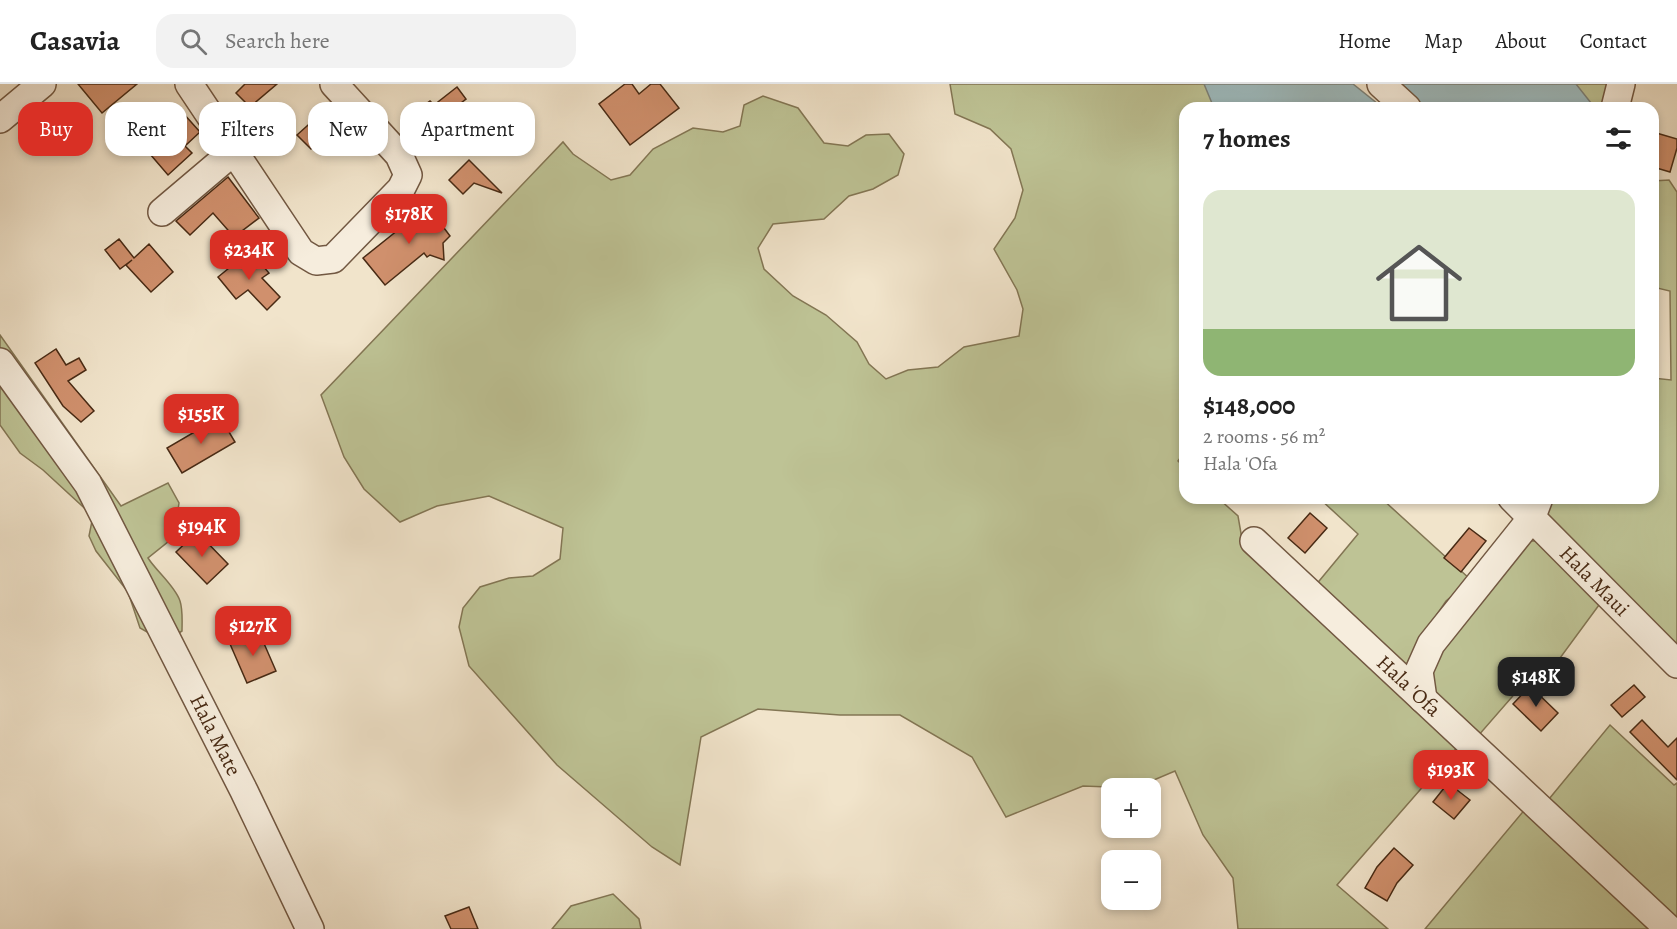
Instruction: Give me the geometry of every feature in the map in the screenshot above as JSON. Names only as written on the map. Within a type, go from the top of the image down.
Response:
[{"type":"street","points":[[0,119],[42,84]]},
{"type":"street","points":[[189,84],[201,102]]},
{"type":"street","points":[[237,156],[301,252],[316,261],[333,259],[401,189],[408,175],[399,155],[334,84]]},
{"type":"street","points":[[1381,84],[1400,102]]},
{"type":"street","points":[[1616,102],[1621,84]]},
{"type":"street","points":[[162,212],[228,156]]},
{"type":"street","name":"Hala Mate","points":[[0,362],[88,484],[244,791],[310,929]]},
{"type":"street","points":[[1423,699],[1419,671],[1431,644],[1535,508]]},
{"type":"street","name":"Hala Maui","points":[[1535,508],[1677,664]]},
{"type":"street","name":"Hala 'Ofa","points":[[1254,541],[1669,929]]},
{"type":"green space","points":[[950,84],[1247,84],[1256,102],[1179,102],[1179,504],[1225,504],[1238,516],[1243,545],[1461,743],[1337,885],[1388,929],[1238,929],[1233,878],[1203,835],[1175,771],[1159,778],[1101,778],[1101,787],[1083,786],[1006,817],[972,757],[900,715],[840,715],[758,709],[701,737],[680,865],[652,847],[557,765],[469,666],[459,627],[463,608],[480,587],[509,578],[533,576],[560,559],[563,528],[489,496],[437,506],[400,522],[364,489],[344,457],[321,395],[563,142],[573,154],[611,180],[630,175],[653,149],[693,128],[723,132],[740,126],[744,105],[763,96],[798,108],[824,143],[848,146],[866,135],[889,134],[904,154],[898,175],[873,189],[849,196],[824,219],[773,224],[758,248],[764,269],[793,296],[826,315],[857,342],[869,364],[886,379],[908,370],[938,367],[964,347],[1019,336],[1023,309],[1017,290],[994,249],[1015,218],[1023,190],[1011,149],[990,129],[955,114]]},
{"type":"green space","points":[[1556,84],[1626,84],[1618,102],[1557,102]]},
{"type":"green space","points":[[1669,180],[1677,192],[1677,648],[1547,523],[1545,504],[1659,504],[1659,379],[1671,380],[1670,291],[1659,288],[1659,181]]},
{"type":"green space","points":[[0,335],[121,506],[168,483],[179,503],[174,537],[148,558],[178,595],[181,605],[182,631],[165,642],[140,628],[128,592],[96,551],[89,536],[93,516],[43,470],[20,453],[0,425]]},
{"type":"green space","points":[[1326,504],[1388,504],[1471,580],[1446,601],[1419,641],[1404,669],[1315,586],[1358,534]]},
{"type":"green space","points":[[1524,541],[1537,541],[1599,605],[1549,673],[1539,666],[1478,736],[1431,693],[1428,671],[1439,647]]},
{"type":"green space","points":[[1610,725],[1674,785],[1677,783],[1677,923],[1549,799]]},
{"type":"green space","points":[[1527,807],[1653,929],[1425,929]]},
{"type":"green space","points":[[613,894],[639,919],[641,929],[552,929],[571,906]]},
{"type":"water","points":[[1204,84],[1353,84],[1376,102],[1212,102]]},
{"type":"water","points":[[1385,84],[1576,84],[1590,102],[1406,102]]},
{"type":"building","points":[[78,84],[137,84],[115,102],[105,102],[105,111],[102,113]]},
{"type":"building","points":[[245,84],[277,84],[256,102],[245,102],[236,93]]},
{"type":"building","points":[[625,84],[632,84],[639,94],[651,84],[660,84],[679,108],[630,145],[599,104]]},
{"type":"building","points":[[457,87],[466,99],[462,102],[438,102]]},
{"type":"building","points":[[187,117],[199,131],[187,144]]},
{"type":"building","points":[[308,125],[308,146],[297,135]]},
{"type":"building","points":[[1659,134],[1677,139],[1677,148],[1670,172],[1659,169]]},
{"type":"building","points":[[187,148],[192,153],[168,175],[152,156],[187,156]]},
{"type":"building","points":[[469,160],[502,193],[474,183],[463,194],[449,180]]},
{"type":"building","points":[[228,177],[259,218],[234,237],[213,213],[190,235],[176,221]]},
{"type":"building","points":[[426,204],[450,236],[443,243],[444,260],[430,255],[427,257],[424,253],[385,285],[363,258],[403,226],[400,223]]},
{"type":"building","points":[[119,239],[134,258],[149,244],[173,272],[151,292],[126,265],[132,260],[120,269],[105,250]]},
{"type":"building","points":[[250,251],[269,273],[262,278],[280,297],[267,310],[248,290],[236,299],[218,277]]},
{"type":"building","points":[[56,349],[66,365],[79,358],[86,370],[68,381],[94,411],[81,422],[63,406],[35,363]]},
{"type":"building","points":[[220,417],[235,442],[182,473],[167,448]]},
{"type":"building","points":[[1310,513],[1327,528],[1305,553],[1288,538]]},
{"type":"building","points":[[1469,528],[1486,541],[1461,572],[1444,558]]},
{"type":"building","points":[[197,532],[228,564],[207,584],[176,552]]},
{"type":"building","points":[[259,632],[276,671],[247,683],[230,644]]},
{"type":"building","points":[[1634,685],[1645,697],[1622,717],[1611,705]]},
{"type":"building","points":[[1530,686],[1558,713],[1541,731],[1513,704]]},
{"type":"building","points":[[1642,720],[1668,747],[1677,738],[1677,780],[1630,732]]},
{"type":"building","points":[[1448,783],[1470,800],[1454,819],[1433,802]]},
{"type":"building","points":[[1394,848],[1413,865],[1397,883],[1387,901],[1365,888],[1377,867]]},
{"type":"building","points":[[469,907],[478,929],[451,929],[445,916]]}]
